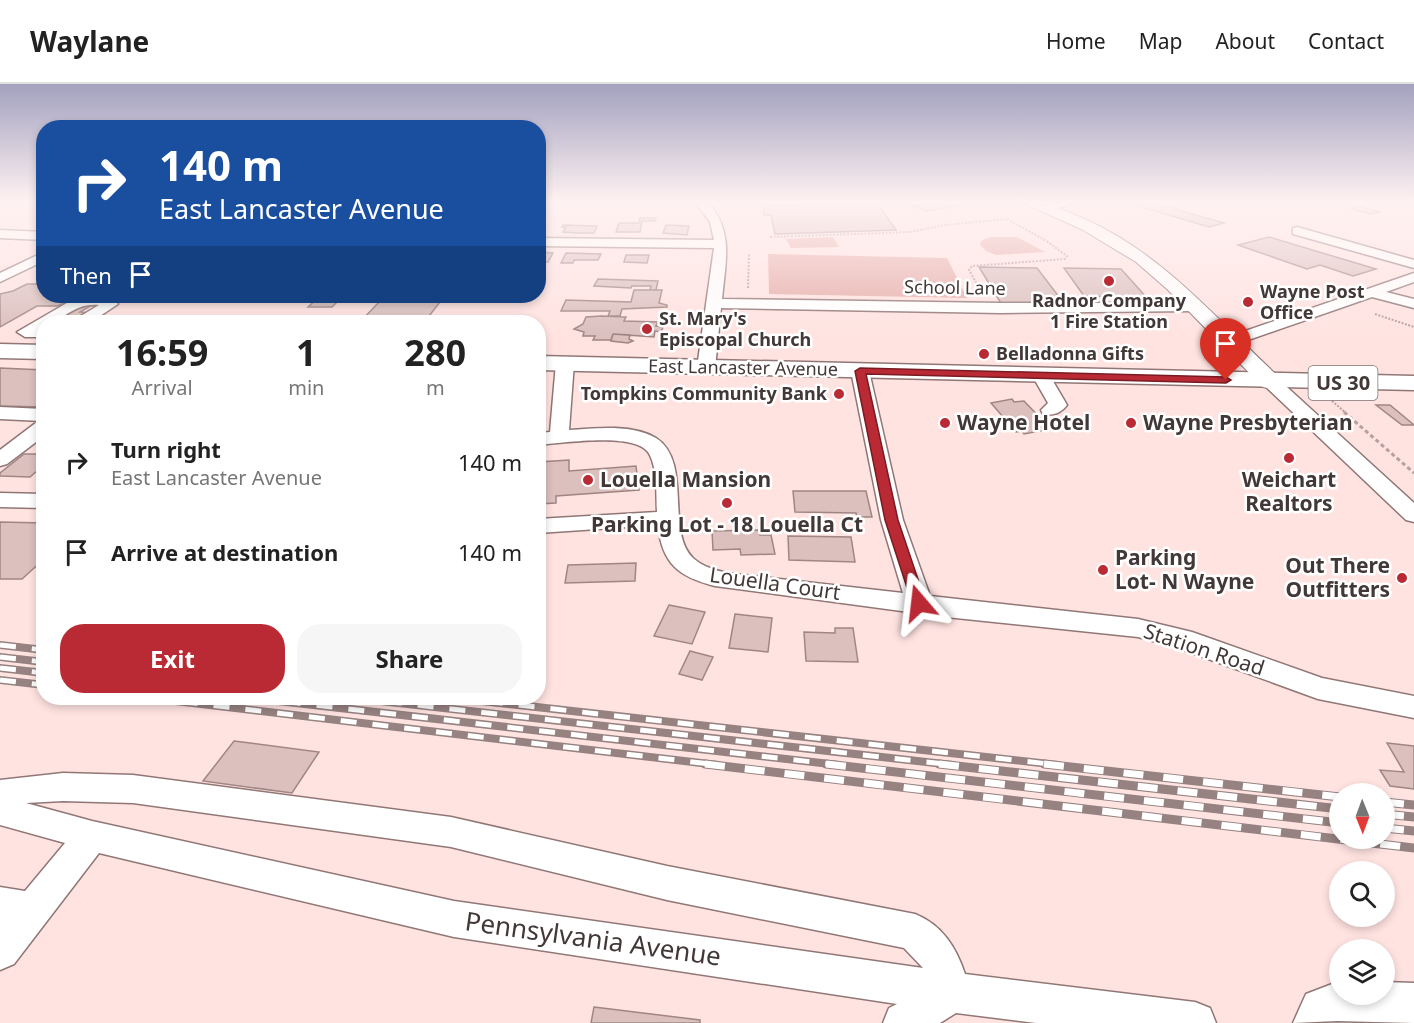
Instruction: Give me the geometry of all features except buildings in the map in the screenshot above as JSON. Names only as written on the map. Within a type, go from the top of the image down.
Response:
[{"type":"highway","points":[[0,351],[36,348]]},
{"type":"highway","name":"East Lancaster Avenue","points":[[546,363],[1271,382]]},
{"type":"highway","name":"US 30","points":[[1271,382],[1414,383]]},
{"type":"main road","points":[[1123,247],[1173,284],[1228,342],[1271,382]]},
{"type":"street","points":[[706,368],[722,247]]},
{"type":"street","points":[[1353,247],[1414,264]]},
{"type":"street","points":[[0,278],[36,260]]},
{"type":"street","points":[[1228,342],[1372,292],[1409,283]]},
{"type":"street","points":[[1372,292],[1414,304]]},
{"type":"street","points":[[54,315],[75,303]]},
{"type":"street","points":[[93,315],[111,304],[108,303]]},
{"type":"street","name":"School Lane","points":[[715,303],[1012,308],[1195,307]]},
{"type":"street","points":[[36,326],[25,332],[36,332]]},
{"type":"street","points":[[549,438],[565,363]]},
{"type":"street","points":[[860,371],[892,520],[919,603]]},
{"type":"street","points":[[1041,375],[1058,405],[1050,410]]},
{"type":"street","points":[[1271,382],[1414,515]]},
{"type":"street","points":[[0,413],[36,414]]},
{"type":"street","points":[[0,437],[36,434]]},
{"type":"street","points":[[0,460],[36,435]]},
{"type":"street","name":"Louella Court","points":[[549,438],[628,437],[652,444],[660,453],[668,497],[672,543],[676,555],[699,573],[727,580],[919,603]]},
{"type":"street","points":[[0,500],[36,501]]},
{"type":"street","points":[[546,526],[669,518]]},
{"type":"street","name":"Station Road","points":[[919,603],[946,608],[1138,628],[1182,639],[1318,688],[1355,698],[1414,706]]},
{"type":"street","points":[[0,794],[63,787],[133,789],[451,832],[667,883],[915,932],[940,958],[951,992],[904,1023]]},
{"type":"street","name":"Pennsylvania Avenue","points":[[0,811],[92,836],[454,918],[951,992],[1195,1023]]},
{"type":"street","points":[[0,951],[16,907],[92,836]]},
{"type":"street","points":[[1314,1023],[1320,1008],[1337,1001],[1414,1003]]},
{"type":"path","points":[[1054,247],[1067,256]]},
{"type":"path","points":[[748,295],[749,253]]},
{"type":"path","points":[[984,295],[969,270],[972,266],[1065,259],[1067,256],[1075,255]]},
{"type":"path","points":[[1375,314],[1414,327]]},
{"type":"path","points":[[1329,398],[1414,473]]},
{"type":"shaded area","points":[[790,247],[839,247],[791,248]]},
{"type":"shaded area","points":[[982,247],[1035,247],[1045,252],[996,255]]},
{"type":"shaded area","points":[[768,254],[947,258],[967,298],[769,294]]},
{"type":"railway","points":[[0,645],[36,649]]},
{"type":"railway","points":[[0,657],[36,661]]},
{"type":"railway","points":[[0,668],[36,672]]},
{"type":"railway","points":[[0,680],[36,684]]},
{"type":"railway","points":[[209,705],[718,765]]},
{"type":"railway","points":[[314,705],[839,765]]},
{"type":"railway","points":[[417,705],[953,765]]},
{"type":"railway","points":[[518,705],[1058,765]]},
{"type":"railway","points":[[705,764],[1414,848]]},
{"type":"railway","points":[[826,764],[1329,822]]},
{"type":"railway","points":[[939,764],[1329,808]]},
{"type":"railway","points":[[1044,764],[1329,796]]},
{"type":"railway","points":[[1395,803],[1414,805]]},
{"type":"railway","points":[[1395,815],[1414,817]]},
{"type":"railway","points":[[1395,829],[1414,831]]},
{"type":"place","name":"Radnor Company 1 Fire Station","points":[[1109,281]]},
{"type":"place","name":"Wayne Post Office","points":[[1248,302]]},
{"type":"place","name":"St. Mary's Episcopal Church","points":[[647,329]]},
{"type":"place","name":"Belladonna Gifts","points":[[984,354]]},
{"type":"place","name":"Tompkins Community Bank","points":[[839,394]]},
{"type":"place","name":"Wayne Hotel","points":[[945,423]]},
{"type":"place","name":"Wayne Presbyterian","points":[[1131,423]]},
{"type":"place","name":"Weichart Realtors","points":[[1289,458]]},
{"type":"place","name":"Louella Mansion","points":[[588,480]]},
{"type":"place","name":"Parking Lot - 18 Louella Ct","points":[[727,503]]},
{"type":"place","name":"Parking Lot- N Wayne","points":[[1103,570]]},
{"type":"place","name":"Out There Outfitters","points":[[1402,578]]},
{"type":"route","points":[[919,603],[892,520],[860,371],[1226,380]]}]
